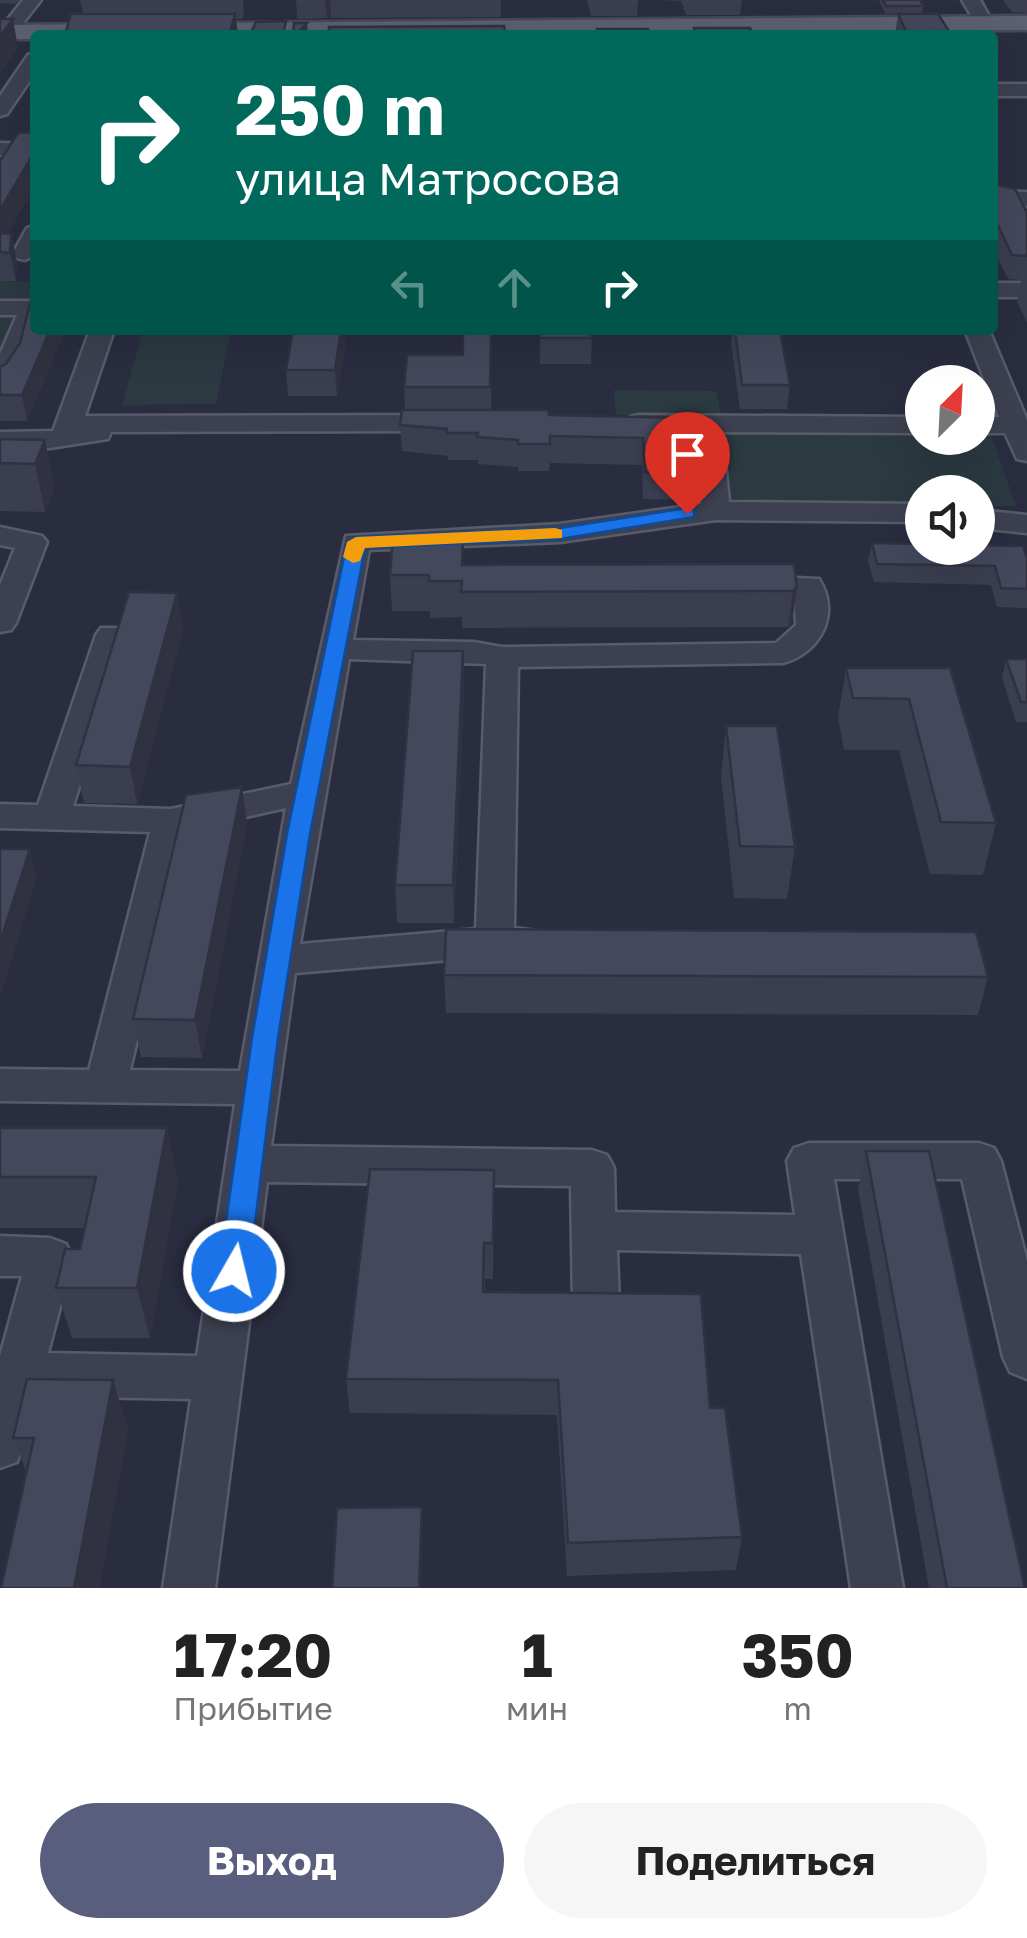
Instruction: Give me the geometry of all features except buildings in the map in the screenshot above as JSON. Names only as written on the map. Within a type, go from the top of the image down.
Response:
[{"type":"main road","points":[[843,0],[856,30]]},
{"type":"main road","points":[[383,30],[550,26],[856,30],[1027,23]]},
{"type":"main road","points":[[4,32],[30,33]]},
{"type":"street","points":[[4,32],[32,0]]},
{"type":"street","points":[[971,0],[984,24]]},
{"type":"street","points":[[3,100],[30,65]]},
{"type":"street","points":[[998,90],[1027,90]]},
{"type":"street","points":[[0,149],[30,150]]},
{"type":"street","points":[[998,198],[1027,199]]},
{"type":"street","points":[[998,290],[1027,290]]},
{"type":"street","points":[[0,308],[30,308]]},
{"type":"street","points":[[0,384],[30,315]]},
{"type":"street","points":[[67,430],[100,335]]},
{"type":"street","points":[[979,335],[1027,453]]},
{"type":"street","points":[[0,440],[50,440],[67,430],[474,423]]},
{"type":"street","points":[[610,423],[905,424]]},
{"type":"street","points":[[708,423],[716,511]]},
{"type":"street","points":[[995,425],[1016,425]]},
{"type":"street","points":[[67,430],[162,434]]},
{"type":"street","points":[[188,1588],[278,960],[356,542],[560,534],[716,511],[814,508],[905,512]]},
{"type":"street","points":[[995,521],[1027,524]]},
{"type":"street","points":[[0,536],[32,542],[0,623]]},
{"type":"street","points":[[335,649],[474,652],[502,657],[783,653],[804,641],[812,629],[808,585],[728,585]]},
{"type":"street","points":[[51,818],[112,635]]},
{"type":"street","points":[[495,942],[502,657]]},
{"type":"street","points":[[0,816],[171,821],[307,792]]},
{"type":"street","points":[[106,1086],[171,821]]},
{"type":"street","points":[[278,960],[495,942],[574,942]]},
{"type":"street","points":[[0,1085],[259,1088]]},
{"type":"street","points":[[877,1588],[809,1161],[979,1161],[1019,1288],[1027,1357]]},
{"type":"street","points":[[250,1164],[592,1168],[596,1306]]},
{"type":"street","points":[[594,1231],[820,1236]]},
{"type":"street","points":[[0,1256],[50,1258],[0,1446]]},
{"type":"street","points":[[19,1374],[219,1378]]},
{"type":"shaded area","points":[[0,281],[30,282],[30,307],[0,372]]},
{"type":"shaded area","points":[[142,335],[230,335],[216,404],[122,405]]},
{"type":"shaded area","points":[[614,390],[716,391],[721,415],[616,415]]},
{"type":"shaded area","points":[[714,428],[905,430],[905,455],[995,455],[995,447],[1016,506],[995,506],[995,475],[905,475],[905,505],[720,501]]},
{"type":"slow traffic","points":[[353,557],[356,542],[555,534]]},
{"type":"route","points":[[234,1271],[265,1038],[298,834],[356,542],[560,534],[687,514]]}]
